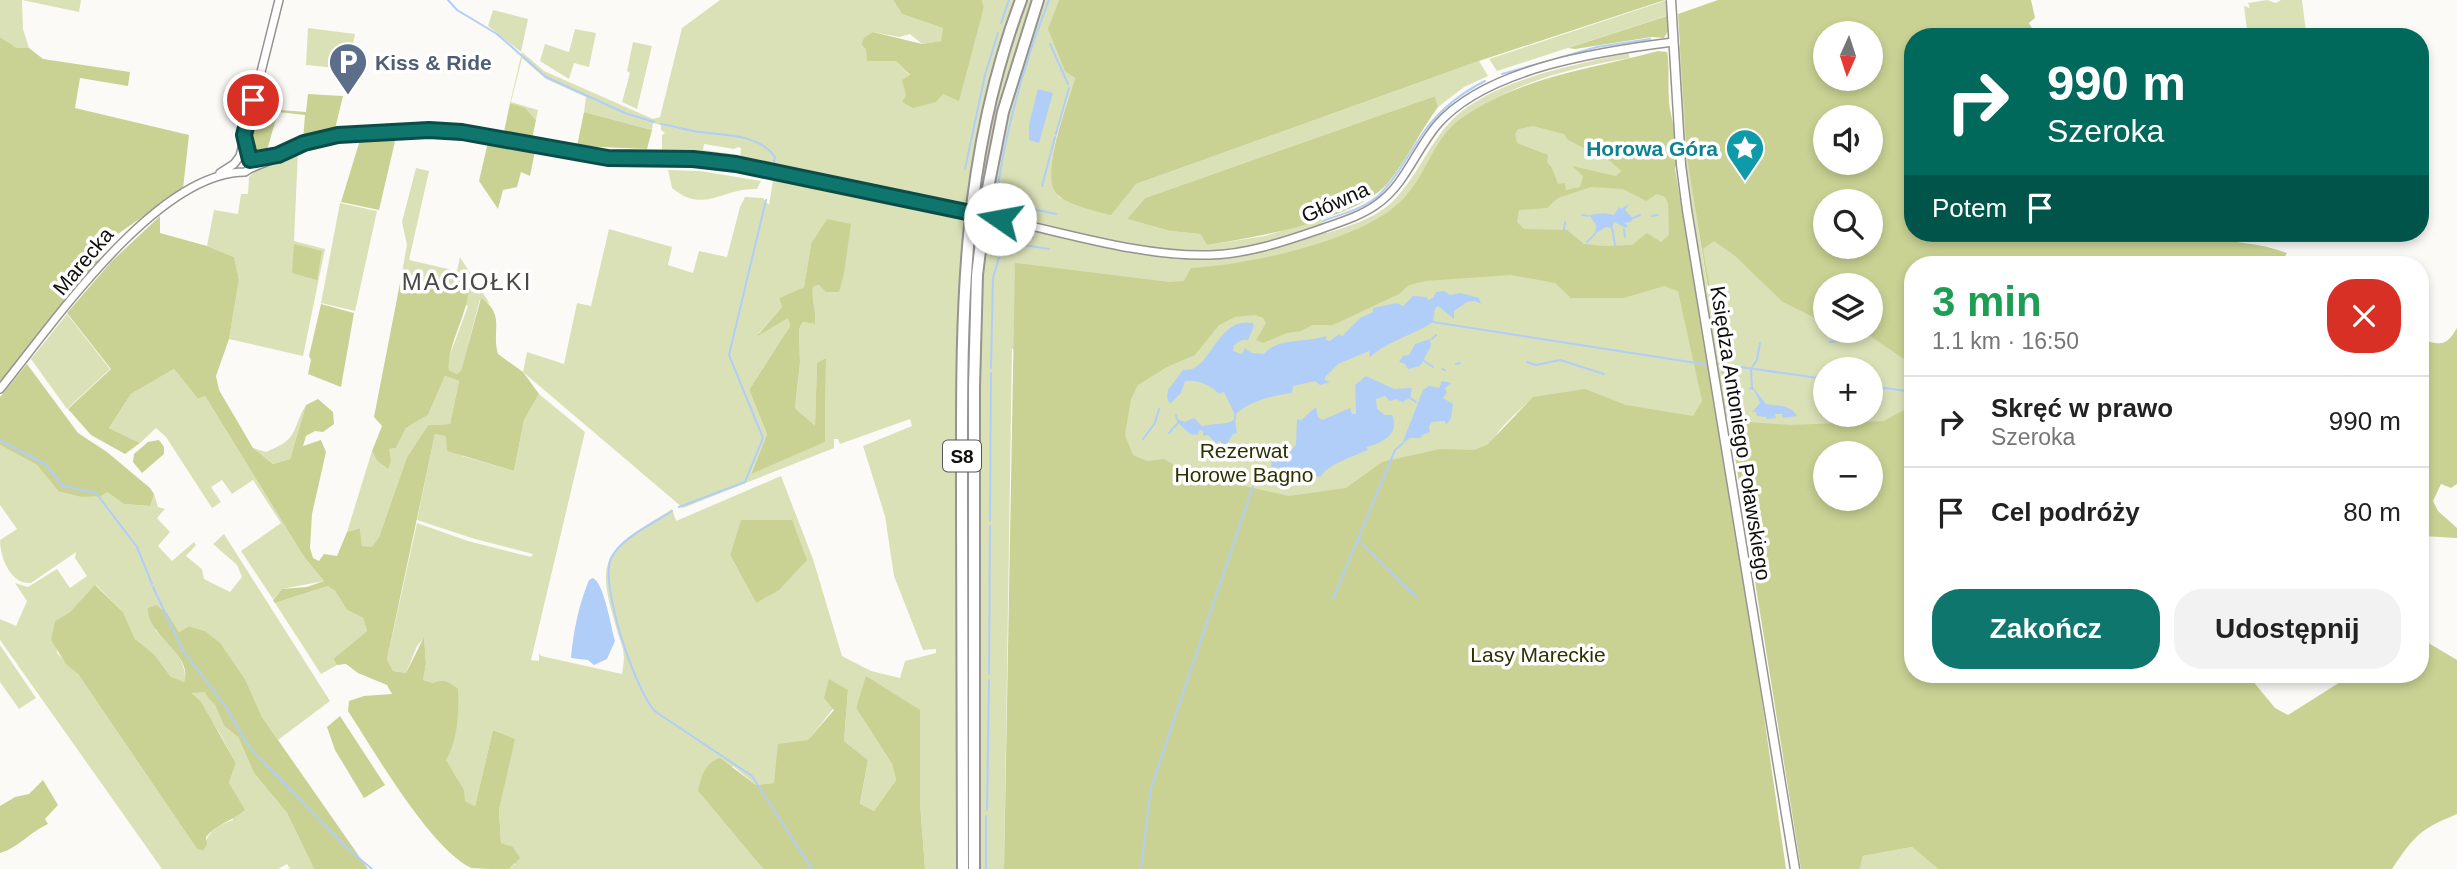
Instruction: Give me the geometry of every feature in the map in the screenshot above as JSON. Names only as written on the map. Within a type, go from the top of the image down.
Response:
[{"type":"highway","name":"S8","points":[[963,869],[962,387],[965,270],[977,161],[1004,48],[1021,0]]},
{"type":"highway","name":"S8","points":[[974,869],[975,324],[983,217],[1003,112],[1038,0]]},
{"type":"main road","name":"Księdza Antoniego Poławskiego","points":[[1671,0],[1681,164],[1687,210],[1795,869]]},
{"type":"street","points":[[236,167],[247,160],[244,135],[279,0]]},
{"type":"street","name":"Główna","points":[[236,167],[245,172],[247,160],[264,163],[304,143],[338,135],[438,130],[599,157],[693,159],[736,164],[1178,254],[1220,254],[1267,246],[1352,217],[1380,202],[1399,184],[1436,126],[1461,102],[1476,94],[1522,74],[1573,59],[1673,41]]},
{"type":"street","name":"Marecka","points":[[0,389],[129,234],[165,205],[236,167]]},
{"type":"green space","points":[[0,0],[22,0],[23,29],[29,48],[17,48],[0,37]]},
{"type":"green space","points":[[22,0],[81,0],[79,12]]},
{"type":"green space","name":"Rezerwat Horowe Bagno","points":[[720,0],[893,0],[902,14],[944,28],[941,41],[922,44],[910,34],[899,37],[873,32],[861,46],[896,61],[910,76],[958,100],[984,7],[982,0],[1059,0],[1049,29],[1075,78],[1053,157],[1054,187],[1060,198],[1136,184],[1479,61],[1488,76],[1464,87],[1438,107],[1435,96],[1145,198],[1127,219],[1170,231],[1200,234],[1207,245],[1265,236],[1321,218],[1325,229],[1380,206],[1401,188],[1391,199],[1379,208],[1326,231],[1327,233],[1368,218],[1394,200],[1444,129],[1479,99],[1542,74],[1628,53],[1630,58],[1556,74],[1488,103],[1663,159],[1705,420],[1527,403],[1503,426],[1486,454],[1315,647],[1012,348],[1004,869],[925,869],[920,802],[867,676],[856,708],[892,764],[896,780],[874,811],[860,805],[868,760],[844,741],[848,690],[774,783],[756,785],[733,766],[698,791],[763,869],[509,869],[515,864],[501,843],[499,810],[514,739],[493,730],[475,806],[464,801],[456,776],[449,769],[446,760],[433,683],[423,680],[426,664],[424,638],[417,646],[406,673],[393,671],[387,659],[417,523],[468,541],[531,557],[533,554],[417,520],[435,434],[446,435],[462,456],[514,471],[524,420],[539,394],[585,432],[531,660],[539,661],[539,653],[541,656],[622,674],[624,652],[606,581],[608,563],[621,544],[672,509],[676,521],[781,476],[813,559],[842,656],[871,671],[900,678],[905,661],[936,653],[936,649],[923,650],[894,576],[885,516],[863,446],[912,426],[910,419],[840,444],[838,439],[834,439],[834,448],[683,508],[523,372],[527,352],[564,364],[577,303],[591,306],[609,229],[672,247],[668,265],[693,273],[699,251],[727,257],[745,197],[763,198],[769,205],[775,169],[740,161],[741,148],[738,147],[734,149],[704,144],[703,150],[731,154],[731,159],[668,154],[662,150],[662,135],[665,133],[661,130],[661,125],[653,123],[652,130],[584,112],[586,97],[546,79],[522,58],[511,102],[538,110],[536,120],[524,108],[510,103],[522,52],[544,71],[653,119],[660,117],[682,28]],"holes":[[[811,244],[819,285],[813,287],[815,324],[803,322],[799,329],[800,363],[795,408],[815,427],[817,364],[826,358],[825,442],[751,473],[767,434],[749,390],[790,326],[788,317],[758,334],[782,307],[779,298],[804,287]],[[792,520],[756,603],[730,555],[741,521]]]},
{"type":"green space","points":[[893,0],[982,0],[984,7],[959,101],[943,94],[936,102],[913,108],[902,102],[906,95],[902,80],[910,75],[896,61],[867,61],[866,49],[861,45],[864,38],[873,32],[922,44],[941,41],[943,28],[902,14]]},
{"type":"green space","points":[[1059,0],[1665,0],[1479,61],[1136,184],[1111,215],[1066,201],[1056,193],[1052,183],[1053,154],[1075,78],[1065,71],[1048,29]]},
{"type":"green space","points":[[1667,0],[1668,31],[1666,16],[1497,71],[1489,59]]},
{"type":"green space","points":[[1718,0],[2031,0],[2035,18],[2029,23],[2032,28],[1904,28],[1904,242],[2238,242],[2287,253],[2285,256],[1904,256],[1904,359],[1880,343],[1883,343],[1883,273],[1813,273],[1813,317],[1783,302],[1735,256],[1714,241],[1703,249],[1733,421],[1813,424],[1813,427],[1883,427],[1883,421],[1904,410],[1904,683],[2254,683],[2275,708],[2288,715],[2339,683],[2429,683],[2429,643],[2457,660],[2457,814],[2419,835],[2392,869],[1938,869],[1912,847],[1863,856],[1860,869],[1801,869],[1687,157],[1678,14]]},
{"type":"green space","points":[[2302,0],[2306,28],[2247,28],[2244,6],[2250,8],[2248,3]]},
{"type":"green space","points":[[493,10],[528,19],[521,52],[488,26]]},
{"type":"green space","points":[[1667,16],[1668,31],[1664,38],[1652,37],[1568,48]]},
{"type":"green space","points":[[308,28],[355,34],[348,69],[306,65]]},
{"type":"green space","points":[[575,29],[596,33],[589,67],[574,63],[569,79],[540,61],[545,44],[569,52]]},
{"type":"green space","points":[[0,37],[17,48],[29,48],[43,59],[130,72],[128,86],[80,78],[75,108],[189,135],[183,189],[109,240],[95,267],[0,385]]},
{"type":"green space","points":[[633,42],[652,46],[637,109],[622,102],[630,73],[627,71]]},
{"type":"green space","points":[[1681,43],[1693,186],[1730,419],[1725,416],[1690,205],[1678,47]]},
{"type":"green space","name":"Lasy Mareckie","points":[[1658,51],[1667,52],[1668,57],[1669,102],[1677,152],[1675,168],[1759,681],[1786,869],[1004,869],[1015,263],[1169,282],[1184,281],[1191,268],[1242,262],[1304,248],[1362,227],[1386,213],[1412,188],[1453,125],[1487,103],[1534,82]],"holes":[[[1533,126],[1564,134],[1568,140],[1610,161],[1621,171],[1616,176],[1572,166],[1583,176],[1580,187],[1566,190],[1565,183],[1558,184],[1547,162],[1548,155],[1517,143],[1515,134],[1518,129]],[[1591,187],[1623,189],[1646,201],[1657,194],[1665,197],[1668,203],[1669,235],[1661,242],[1647,233],[1632,245],[1605,246],[1584,244],[1567,230],[1524,229],[1517,222],[1519,210],[1547,208],[1558,198]],[[1511,275],[1555,283],[1571,298],[1624,298],[1664,286],[1678,291],[1702,401],[1693,416],[1626,405],[1585,389],[1533,397],[1487,445],[1474,450],[1440,449],[1382,462],[1346,488],[1289,496],[1188,473],[1164,459],[1147,461],[1133,455],[1125,435],[1131,399],[1138,385],[1167,367],[1195,355],[1219,325],[1235,317],[1255,315],[1263,318],[1266,323],[1256,340],[1263,343],[1312,325],[1333,325],[1399,294],[1409,285],[1425,281]]]},
{"type":"green space","points":[[1624,52],[1533,74],[1488,92],[1451,117],[1401,188],[1440,128],[1449,117],[1466,103],[1486,91],[1531,73]]},
{"type":"green space","points":[[308,94],[343,96],[335,129],[303,140],[305,115],[278,112],[267,150],[261,153],[253,150],[249,140],[254,108],[306,112]]},
{"type":"green space","points":[[1435,96],[1438,107],[1388,183],[1373,196],[1329,217],[1251,238],[1207,245],[1200,234],[1170,231],[1127,219],[1145,198]]},
{"type":"green space","points":[[510,103],[525,108],[536,120],[532,139],[504,132]]},
{"type":"green space","points":[[584,112],[652,130],[647,149],[577,146]]},
{"type":"green space","points":[[396,137],[379,210],[341,202],[360,140]]},
{"type":"green space","points":[[488,142],[535,151],[530,176],[521,172],[517,187],[503,190],[498,209],[479,181]]},
{"type":"green space","points":[[298,151],[294,241],[325,249],[303,356],[229,339],[239,280],[234,257],[207,246],[214,210],[238,214],[241,194],[248,194],[249,177],[256,170]]},
{"type":"green space","points":[[416,168],[429,171],[409,260],[457,271],[460,257],[490,304],[480,299],[461,372],[457,374],[449,370],[448,360],[468,306],[401,278],[407,245],[402,222]]},
{"type":"green space","points":[[668,170],[700,171],[761,181],[757,189],[745,189],[704,200],[694,199],[683,196],[672,188]]},
{"type":"green space","points":[[340,203],[377,211],[355,311],[321,303]]},
{"type":"green space","points":[[160,216],[160,233],[207,246],[234,257],[239,280],[229,339],[216,376],[219,390],[253,448],[273,464],[290,459],[306,405],[318,399],[333,412],[334,424],[323,432],[315,431],[306,436],[303,446],[321,440],[326,452],[312,514],[310,548],[313,558],[319,561],[324,554],[337,556],[347,532],[360,528],[362,546],[372,547],[379,537],[407,457],[428,425],[450,424],[459,381],[445,376],[428,415],[406,428],[396,448],[389,449],[391,461],[388,469],[377,461],[372,451],[382,426],[374,417],[401,278],[469,287],[451,352],[449,370],[457,374],[461,371],[481,298],[489,304],[496,317],[498,354],[523,372],[539,394],[524,420],[514,471],[447,451],[446,436],[435,434],[387,659],[393,671],[406,673],[424,637],[426,664],[423,680],[433,683],[446,682],[458,689],[455,735],[446,760],[464,790],[465,801],[475,806],[493,730],[515,739],[499,810],[501,843],[513,847],[520,858],[509,869],[471,868],[438,841],[404,797],[348,711],[349,701],[364,696],[392,694],[387,685],[358,673],[346,664],[337,665],[333,659],[367,631],[363,618],[347,610],[335,591],[328,586],[275,603],[273,600],[282,589],[307,587],[324,581],[304,557],[205,396],[198,399],[174,369],[131,394],[109,428],[140,443],[125,454],[91,435],[68,409],[111,369],[67,313],[111,262]]},
{"type":"green space","points":[[827,219],[851,224],[844,273],[839,292],[826,292],[819,285],[813,287],[815,324],[803,322],[799,329],[800,363],[795,408],[815,426],[817,363],[826,358],[825,442],[751,474],[767,434],[749,390],[790,326],[788,318],[756,337],[782,307],[779,298],[804,287],[811,244]]},
{"type":"green space","points":[[1713,240],[1813,286],[1813,343],[1883,343],[1883,333],[1904,337],[1904,419],[1853,439],[1733,421],[1702,249]]},
{"type":"green space","points":[[294,244],[322,251],[317,280],[292,273]]},
{"type":"green space","points":[[321,304],[354,313],[341,387],[308,374],[311,360],[309,356]]},
{"type":"green space","points":[[67,314],[110,369],[67,409],[31,359]]},
{"type":"green space","points":[[2457,328],[2457,484],[2451,488],[2441,484],[2433,501],[2438,511],[2457,528],[2457,538],[2429,536],[2429,342],[2442,343],[2449,339]]},
{"type":"green space","points":[[27,364],[78,433],[107,452],[150,488],[154,494],[150,506],[124,504],[107,492],[101,496],[82,497],[58,491],[37,465],[0,445],[0,397]]},
{"type":"green space","points":[[174,369],[198,399],[205,396],[304,557],[324,581],[282,589],[273,599],[241,551],[281,523],[253,480],[232,494],[222,480],[211,487],[221,502],[212,508],[166,437],[156,428],[140,443],[109,428],[131,394]]},
{"type":"green space","points":[[445,376],[459,381],[450,424],[428,425],[407,457],[379,537],[372,548],[362,546],[360,528],[347,532],[372,451],[377,461],[388,469],[389,449],[396,448],[406,428],[428,415]]},
{"type":"green space","points":[[306,405],[290,459],[273,464],[253,448],[266,452],[280,446],[293,433]]},
{"type":"green space","points":[[159,440],[164,447],[164,454],[142,473],[133,462],[134,454],[148,442]]},
{"type":"green space","points":[[0,445],[37,465],[58,491],[107,492],[124,504],[149,506],[154,494],[158,507],[165,509],[157,518],[170,532],[158,546],[172,561],[194,542],[196,545],[186,556],[202,569],[204,579],[230,592],[242,577],[237,565],[213,544],[224,534],[330,701],[278,740],[262,717],[246,681],[205,631],[189,626],[179,632],[168,614],[155,630],[181,661],[184,683],[171,677],[154,654],[135,639],[123,612],[96,585],[70,612],[55,621],[57,653],[78,674],[197,849],[203,851],[213,831],[233,820],[229,783],[236,763],[192,692],[206,692],[224,726],[238,737],[254,773],[287,813],[314,869],[290,869],[287,864],[278,869],[162,869],[0,640],[0,619],[16,626],[27,601],[15,583],[28,587],[57,569],[70,588],[87,576],[75,558],[76,552],[31,583],[17,579],[8,568],[0,540],[17,529],[0,505]]},
{"type":"green space","points":[[741,520],[792,520],[807,560],[779,590],[756,603],[730,555]]},
{"type":"green space","points":[[95,585],[123,612],[135,639],[154,654],[171,677],[184,682],[182,662],[154,627],[148,608],[156,605],[168,614],[179,632],[189,626],[205,631],[220,643],[246,681],[262,717],[368,869],[314,869],[287,813],[254,773],[238,737],[224,726],[215,705],[205,692],[192,693],[201,702],[236,763],[229,783],[245,810],[210,833],[206,837],[207,844],[203,851],[197,849],[78,674],[66,664],[51,640],[55,621],[70,612]]},
{"type":"green space","points":[[328,586],[335,591],[347,610],[363,618],[367,631],[333,659],[337,665],[321,674],[275,603]]},
{"type":"green space","points":[[0,645],[36,698],[19,709],[0,682]]},
{"type":"green space","points":[[866,676],[920,710],[920,802],[925,869],[763,869],[698,791],[704,771],[720,758],[756,785],[774,783],[778,744],[808,740],[834,710],[824,698],[829,679],[848,690],[844,741],[868,760],[860,804],[874,811],[896,780],[892,764],[856,708]]},
{"type":"green space","points":[[340,716],[385,785],[364,798],[335,750],[327,727]]},
{"type":"green space","points":[[43,780],[58,805],[45,819],[48,824],[0,853],[0,806],[15,797],[29,794]]},
{"type":"green space","points":[[1912,847],[1938,869],[1860,869],[1863,856]]},
{"type":"water","points":[[1038,89],[1053,93],[1039,143],[1029,140],[1029,124]]},
{"type":"water","points":[[1629,204],[1625,210],[1633,218],[1631,222],[1624,223],[1628,226],[1626,228],[1614,222],[1612,228],[1606,227],[1595,234],[1596,225],[1589,215],[1614,215],[1619,207],[1621,209]]},
{"type":"water","points":[[1444,291],[1450,295],[1461,293],[1479,298],[1481,304],[1475,301],[1467,302],[1454,311],[1454,319],[1438,306],[1435,308],[1433,322],[1385,346],[1370,357],[1369,351],[1338,364],[1325,377],[1325,380],[1330,382],[1320,385],[1315,381],[1293,386],[1292,393],[1254,403],[1235,415],[1224,392],[1219,394],[1200,382],[1185,381],[1181,393],[1170,404],[1167,398],[1168,390],[1183,370],[1193,369],[1201,363],[1222,336],[1240,323],[1253,323],[1254,326],[1248,340],[1234,345],[1233,351],[1242,354],[1245,348],[1252,353],[1264,354],[1285,343],[1326,336],[1326,340],[1330,341],[1339,334],[1342,336],[1360,318],[1373,312],[1373,308],[1397,303],[1403,306],[1413,296],[1427,297],[1428,300],[1433,298],[1436,292]]},
{"type":"water","points":[[1430,339],[1431,346],[1420,366],[1408,369],[1405,364],[1399,362],[1403,356],[1409,355],[1415,344]]},
{"type":"water","points":[[1366,376],[1394,389],[1412,388],[1410,398],[1402,402],[1396,399],[1390,401],[1385,396],[1376,399],[1377,409],[1385,415],[1392,415],[1394,428],[1388,437],[1366,447],[1368,450],[1328,468],[1321,477],[1309,474],[1302,477],[1300,472],[1296,474],[1290,467],[1271,468],[1272,457],[1284,457],[1296,445],[1297,419],[1301,420],[1316,407],[1318,417],[1322,420],[1350,408],[1352,414],[1356,414],[1355,385]]},
{"type":"water","points":[[1442,381],[1451,383],[1445,388],[1447,393],[1443,398],[1453,404],[1451,418],[1446,425],[1445,421],[1432,422],[1429,426],[1430,432],[1421,438],[1410,438],[1402,444],[1423,390],[1429,386],[1439,388]]},
{"type":"water","points":[[1752,386],[1766,404],[1788,408],[1797,416],[1783,418],[1782,414],[1775,414],[1776,418],[1767,419],[1757,416],[1756,412],[1752,412],[1760,403],[1754,390],[1748,389]]},
{"type":"water","points":[[1194,418],[1202,426],[1223,424],[1235,419],[1237,433],[1233,434],[1225,447],[1208,435],[1203,436],[1203,431],[1200,430],[1197,435],[1190,434],[1177,422],[1177,419],[1185,422]]},
{"type":"water","points":[[593,578],[604,596],[615,641],[607,659],[594,665],[588,660],[571,658],[579,608],[589,580]]},
{"type":"waterway","points":[[448,0],[457,10],[497,34],[546,77],[625,113],[654,122]]},
{"type":"waterway","points":[[1001,23],[1009,0]]},
{"type":"waterway","points":[[994,215],[1014,106],[1049,0]]},
{"type":"waterway","points":[[965,169],[985,75],[998,33]]},
{"type":"waterway","points":[[1502,74],[1597,47],[1650,39]]},
{"type":"waterway","points":[[1050,44],[1068,84]]},
{"type":"waterway","points":[[1323,221],[1359,208],[1378,196],[1392,181],[1439,114],[1460,96],[1485,81]]},
{"type":"waterway","points":[[1056,134],[1069,88]]},
{"type":"waterway","points":[[661,124],[751,140],[768,149],[775,157],[774,163]]},
{"type":"waterway","points":[[1042,186],[1055,137]]},
{"type":"waterway","points":[[679,507],[745,482],[763,438],[729,355],[766,200]]},
{"type":"waterway","points":[[999,202],[1056,214]]},
{"type":"waterway","points":[[1582,215],[1588,216]]},
{"type":"waterway","points":[[1633,218],[1640,215]]},
{"type":"waterway","points":[[1652,216],[1658,215]]},
{"type":"waterway","points":[[992,234],[993,221]]},
{"type":"waterway","points":[[1564,230],[1565,222]]},
{"type":"waterway","points":[[1612,228],[1615,245]]},
{"type":"waterway","points":[[1624,229],[1625,237]]},
{"type":"waterway","points":[[1587,242],[1595,234]]},
{"type":"waterway","points":[[991,368],[993,278],[1004,241],[994,240]]},
{"type":"waterway","points":[[1005,242],[1049,249]]},
{"type":"waterway","points":[[1433,322],[1709,365]]},
{"type":"waterway","points":[[1432,339],[1436,335]]},
{"type":"waterway","points":[[1752,386],[1751,369],[1757,360],[1760,343]]},
{"type":"waterway","points":[[1527,362],[1536,365],[1560,360],[1604,374]]},
{"type":"waterway","points":[[1424,361],[1433,367]]},
{"type":"waterway","points":[[1456,364],[1460,363]]},
{"type":"waterway","points":[[1719,364],[1813,377]]},
{"type":"waterway","points":[[990,521],[991,373]]},
{"type":"waterway","points":[[1883,388],[1904,391]]},
{"type":"waterway","points":[[1410,398],[1416,402]]},
{"type":"waterway","points":[[1143,439],[1155,423],[1159,409]]},
{"type":"waterway","points":[[1176,415],[1177,419]]},
{"type":"waterway","points":[[1169,433],[1178,423]]},
{"type":"waterway","points":[[0,440],[45,464],[63,486],[96,493],[137,547],[152,584]]},
{"type":"waterway","points":[[1333,599],[1395,450],[1402,444]]},
{"type":"waterway","points":[[1141,869],[1151,788],[1255,480],[1271,468]]},
{"type":"waterway","points":[[672,511],[630,537],[611,558],[610,590],[630,662],[639,684],[656,712],[752,776],[812,869]]},
{"type":"waterway","points":[[989,674],[990,526]]},
{"type":"waterway","points":[[1358,540],[1416,597]]},
{"type":"waterway","points":[[153,587],[183,651],[224,704],[250,748],[347,848],[372,869]]},
{"type":"waterway","points":[[987,810],[989,680]]},
{"type":"waterway","points":[[986,816],[986,869]]},
{"type":"place","name":"Kiss & Ride","points":[[348,96]]},
{"type":"place","name":"Horowa Góra","points":[[1745,182]]},
{"type":"district","name":"MACIOŁKI","points":[[467,281]]},
{"type":"route","points":[[253,100],[244,135],[250,160],[278,155],[304,143],[338,135],[438,130],[599,157],[693,159],[736,164],[1000,219]]}]
